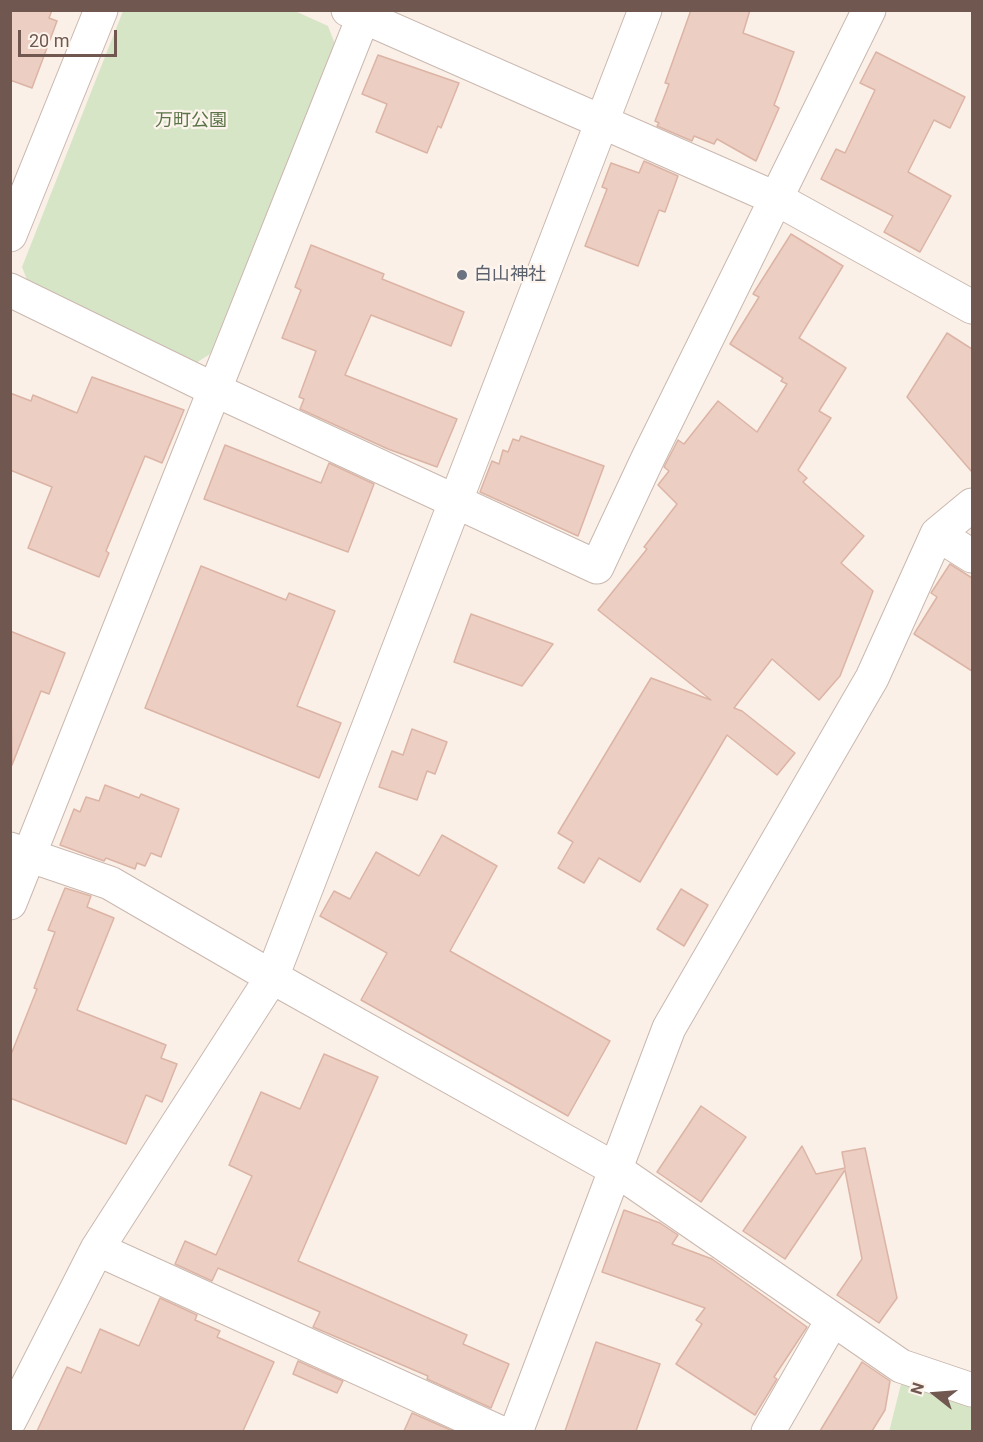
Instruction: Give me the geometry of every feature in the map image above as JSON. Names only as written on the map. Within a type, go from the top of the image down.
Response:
[{"type":"street","points":[[10,234],[101,10]]},
{"type":"street","points":[[10,1420],[97,1249],[272,977],[454,500],[645,10]]},
{"type":"street","points":[[10,290],[213,389],[597,567],[775,198],[869,10]]},
{"type":"street","points":[[10,903],[20,852],[213,389],[359,13],[775,198],[972,307]]},
{"type":"street","points":[[516,1431],[669,1028],[872,678],[937,534],[972,505]]},
{"type":"street","points":[[937,534],[972,556]]},
{"type":"street","points":[[20,852],[110,883],[272,977],[615,1169],[901,1366],[972,1390]]},
{"type":"street","points":[[97,1249],[499,1431]]},
{"type":"street","points":[[768,1431],[833,1319]]},
{"type":"green space","name":"万町公園","points":[[123,11],[295,11],[328,26],[335,44],[210,354],[196,363],[27,280],[22,267]]},
{"type":"green space","points":[[902,1380],[972,1407],[972,1431],[889,1432]]},
{"type":"building","points":[[10,10],[52,10],[49,18],[57,21],[32,88],[10,80]]},
{"type":"building","points":[[691,10],[750,10],[743,33],[794,52],[774,105],[779,108],[756,161],[717,139],[714,144],[694,136],[692,141],[657,126],[659,123],[655,121],[669,84],[665,83]]},
{"type":"building","points":[[876,52],[965,97],[950,128],[934,120],[908,172],[951,196],[920,252],[884,232],[893,216],[821,179],[836,149],[845,153],[875,90],[860,83]]},
{"type":"building","points":[[378,55],[459,83],[441,128],[438,126],[427,153],[376,132],[387,104],[362,94]]},
{"type":"building","points":[[644,161],[678,176],[665,212],[659,210],[638,266],[585,246],[607,189],[602,187],[611,163],[639,173]]},
{"type":"building","points":[[791,234],[843,266],[799,338],[846,368],[819,411],[831,418],[798,470],[807,478],[803,482],[864,536],[841,563],[873,591],[840,676],[819,700],[772,659],[734,708],[742,711],[795,753],[777,775],[727,735],[640,882],[599,858],[584,883],[558,868],[573,842],[558,833],[651,678],[711,700],[598,610],[647,549],[644,547],[677,504],[658,485],[669,471],[664,467],[678,440],[684,444],[718,401],[757,432],[787,384],[781,381],[783,378],[730,344],[759,297],[753,294]]},
{"type":"building","points":[[311,245],[384,274],[382,279],[464,312],[451,346],[371,315],[345,375],[457,419],[437,467],[388,449],[300,409],[304,399],[299,397],[316,351],[282,338],[301,290],[295,287]]},
{"type":"building","points":[[947,333],[972,349],[972,472],[907,397]]},
{"type":"building","points":[[92,377],[184,410],[162,463],[145,456],[106,551],[109,553],[99,577],[28,548],[52,487],[10,470],[10,393],[31,401],[33,395],[77,413]]},
{"type":"building","points":[[521,436],[604,466],[578,536],[480,492],[492,461],[499,464],[503,450],[508,452],[513,439],[519,441]]},
{"type":"building","points":[[225,445],[321,483],[329,463],[374,484],[348,552],[204,499]]},
{"type":"building","points":[[950,564],[972,578],[972,671],[914,634],[937,597],[931,593]]},
{"type":"building","points":[[201,566],[286,600],[289,593],[335,611],[297,706],[341,723],[319,778],[145,708]]},
{"type":"building","points":[[471,614],[553,644],[522,686],[454,662]]},
{"type":"building","points":[[10,631],[65,653],[49,694],[41,691],[12,765]]},
{"type":"building","points":[[412,729],[447,742],[435,774],[427,771],[417,800],[379,787],[392,751],[403,755]]},
{"type":"building","points":[[105,785],[139,798],[141,794],[179,809],[161,857],[151,853],[145,866],[137,863],[135,869],[106,858],[104,861],[60,845],[74,809],[80,812],[86,797],[99,801]]},
{"type":"building","points":[[442,835],[497,866],[450,951],[610,1041],[568,1116],[361,1000],[387,953],[320,916],[334,891],[350,899],[376,852],[419,876]]},
{"type":"building","points":[[65,888],[91,896],[87,907],[114,918],[77,1010],[166,1045],[161,1058],[177,1064],[162,1102],[146,1095],[126,1144],[10,1098],[10,1057],[37,989],[34,988],[55,932],[48,930]]},
{"type":"building","points":[[681,889],[708,905],[684,946],[657,929]]},
{"type":"building","points":[[324,1054],[378,1077],[298,1261],[467,1335],[463,1344],[509,1364],[491,1408],[427,1379],[428,1376],[313,1327],[320,1312],[218,1268],[212,1281],[175,1264],[185,1241],[216,1255],[252,1176],[229,1165],[261,1092],[300,1109]]},
{"type":"building","points":[[701,1106],[746,1137],[701,1202],[657,1172]]},
{"type":"building","points":[[802,1146],[816,1174],[845,1168],[842,1152],[865,1148],[897,1298],[879,1323],[837,1295],[862,1259],[845,1170],[785,1259],[743,1231]]},
{"type":"building","points":[[624,1210],[660,1223],[678,1235],[672,1244],[712,1259],[807,1327],[774,1377],[777,1379],[755,1415],[676,1364],[702,1324],[696,1320],[705,1308],[602,1272]]},
{"type":"building","points":[[160,1298],[197,1315],[195,1320],[220,1331],[217,1337],[274,1362],[243,1431],[37,1431],[67,1367],[81,1373],[100,1329],[139,1346]]},
{"type":"building","points":[[596,1342],[660,1364],[636,1431],[565,1431]]},
{"type":"building","points":[[298,1361],[343,1381],[337,1393],[293,1374]]},
{"type":"building","points":[[862,1362],[890,1381],[885,1410],[872,1431],[820,1431]]},
{"type":"building","points":[[412,1413],[453,1431],[404,1431]]},
{"type":"place","name":"白山神社","points":[[462,275]]}]
